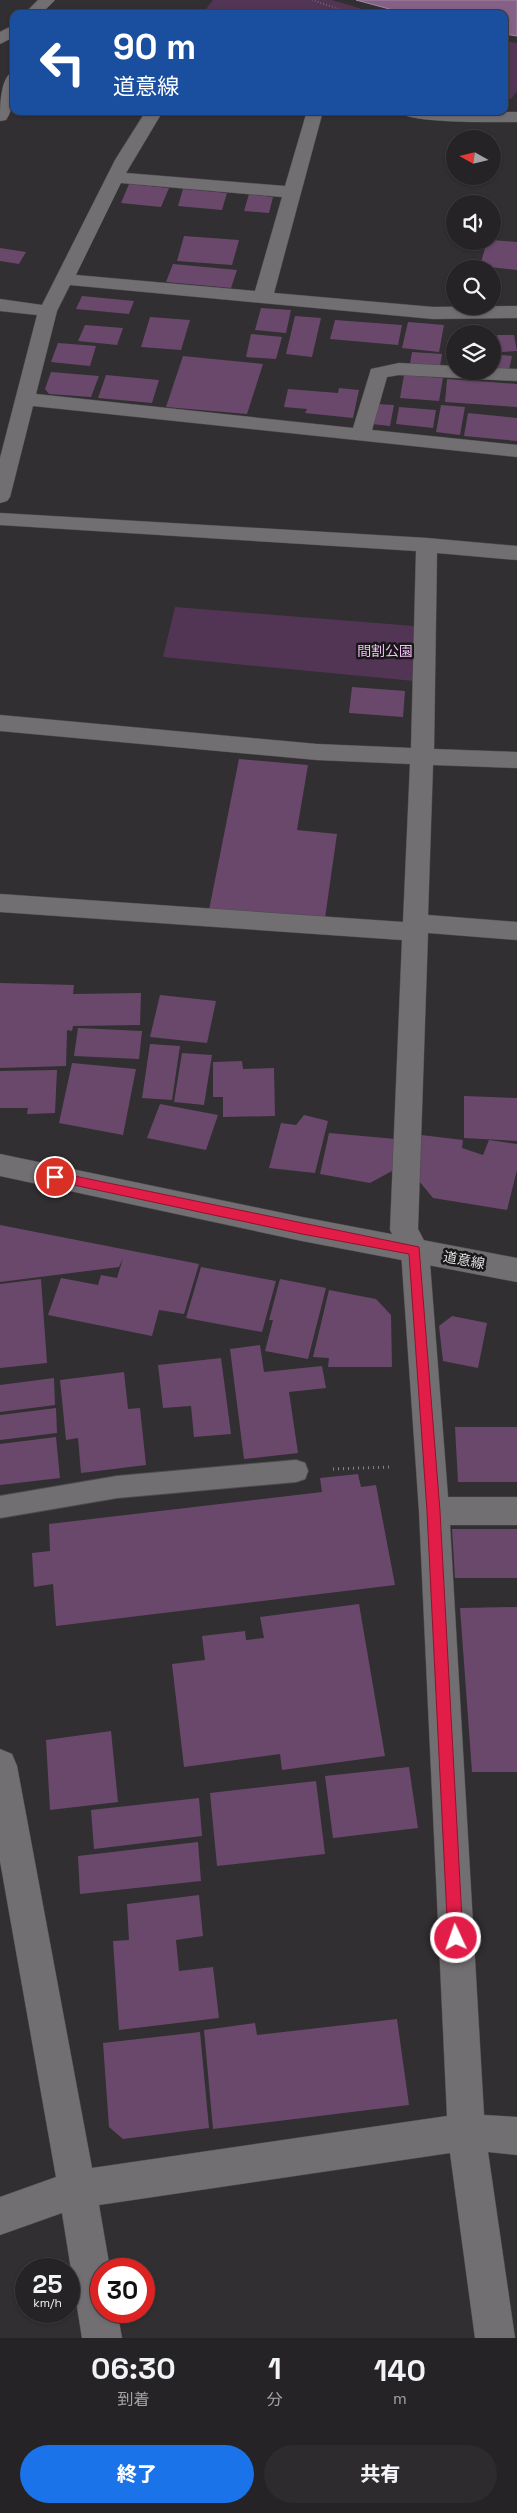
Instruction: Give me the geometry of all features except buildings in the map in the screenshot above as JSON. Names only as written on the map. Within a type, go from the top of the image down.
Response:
[{"type":"street","points":[[36,10],[47,0]]},
{"type":"street","points":[[0,116],[10,87]]},
{"type":"street","points":[[0,496],[48,311],[115,177],[153,115]]},
{"type":"street","points":[[263,298],[314,115]]},
{"type":"street","points":[[431,115],[517,117]]},
{"type":"street","points":[[115,177],[291,192]]},
{"type":"street","points":[[64,279],[433,313],[517,312]]},
{"type":"street","points":[[0,305],[48,311]]},
{"type":"street","points":[[361,434],[378,373],[399,369],[517,375]]},
{"type":"street","points":[[26,399],[517,451]]},
{"type":"street","points":[[0,519],[427,545],[517,553]]},
{"type":"street","points":[[427,545],[422,756],[404,1230],[415,1250],[434,1511],[466,2132],[495,2338]]},
{"type":"street","points":[[0,723],[317,752],[517,760]]},
{"type":"street","points":[[0,903],[415,928],[517,931]]},
{"type":"street","name":"道意線","points":[[0,1165],[302,1229],[517,1270]]},
{"type":"street","points":[[434,1511],[517,1512]]},
{"type":"street","points":[[0,1766],[77,2189],[102,2338]]},
{"type":"street","points":[[0,2216],[77,2189],[466,2132],[517,2136]]},
{"type":"lane","points":[[0,1507],[117,1487],[296,1471]]},
{"type":"path","points":[[312,0],[342,10]]},
{"type":"path","points":[[296,1471],[430,1465]]},
{"type":"green space","points":[[213,0],[332,0],[366,10],[205,10]]},
{"type":"green space","points":[[508,42],[517,43],[517,91],[511,99],[508,99]]},
{"type":"green space","name":"間割公園","points":[[175,607],[414,626],[414,681],[163,657]]},
{"type":"shaded area","points":[[356,0],[517,0],[517,36],[508,35],[508,10],[393,10]]},
{"type":"route","points":[[55,1177],[302,1229],[415,1250],[434,1511],[456,1938]]}]
